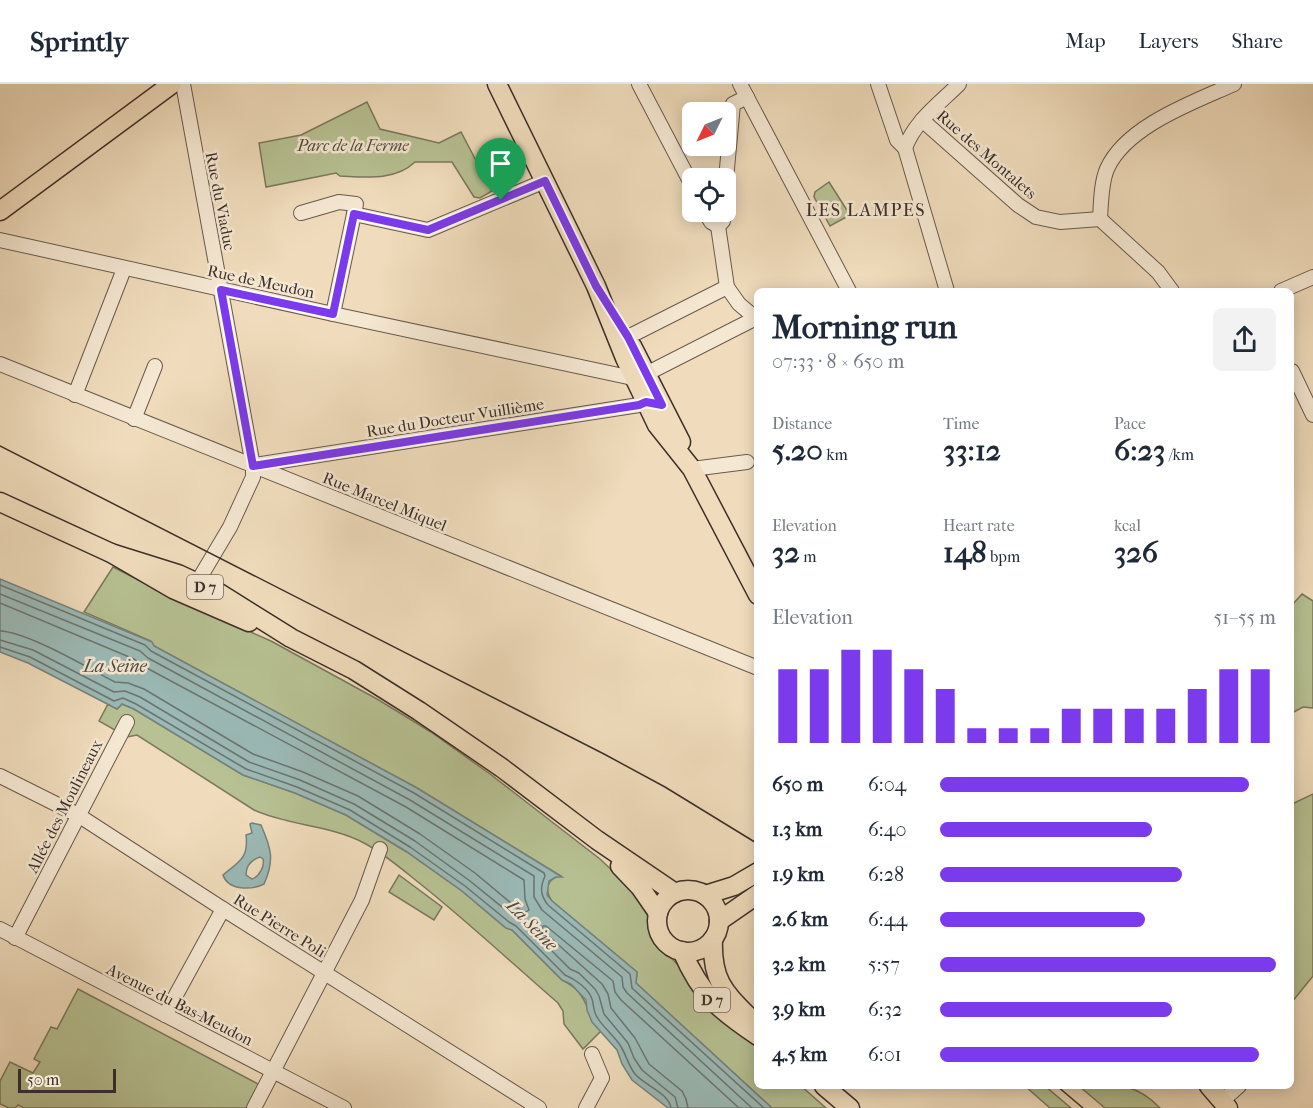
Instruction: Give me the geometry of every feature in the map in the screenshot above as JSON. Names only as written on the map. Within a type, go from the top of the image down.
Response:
[{"type":"main road","points":[[0,211],[172,84]]},
{"type":"main road","points":[[497,84],[596,286],[628,337],[649,390],[687,455],[692,469],[754,587]]},
{"type":"main road","points":[[596,286],[622,365],[649,390]]},
{"type":"main road","name":"D 7","points":[[0,501],[111,553],[178,574],[193,590],[219,593],[291,638],[354,670],[502,768],[597,840],[675,893]]},
{"type":"main road","name":"D 7","points":[[597,840],[640,887],[658,913]]},
{"type":"main road","points":[[705,895],[734,886],[754,874]]},
{"type":"main road","points":[[687,890],[705,895],[715,906],[719,921],[713,939],[700,950],[682,951],[673,948],[665,941],[657,923],[658,913],[664,901],[675,893],[687,890]]},
{"type":"main road","points":[[719,921],[754,897]]},
{"type":"main road","name":"D 7","points":[[713,939],[712,960],[719,981],[728,995],[754,1022]]},
{"type":"main road","name":"D 7","points":[[682,951],[696,982],[708,997],[754,1032]]},
{"type":"main road","points":[[822,1089],[839,1108]]},
{"type":"main road","points":[[828,1089],[850,1108]]},
{"type":"main road","points":[[1212,1089],[1225,1105]]},
{"type":"street","name":"Rue du Viaduc","points":[[183,84],[253,466]]},
{"type":"street","points":[[639,84],[683,168]]},
{"type":"street","points":[[878,84],[897,140],[905,148],[946,288]]},
{"type":"street","points":[[905,148],[911,133],[959,84]]},
{"type":"street","points":[[1164,288],[1158,272],[1100,219],[1106,172],[1115,154],[1156,121],[1234,84]]},
{"type":"street","points":[[727,168],[733,104],[744,90],[847,288]]},
{"type":"street","name":"Rue des Montalets","points":[[922,120],[1017,205],[1036,217],[1060,222],[1100,219]]},
{"type":"street","points":[[354,214],[428,230],[545,181]]},
{"type":"street","points":[[301,213],[339,202],[356,204],[333,314]]},
{"type":"street","points":[[711,222],[719,232]]},
{"type":"street","points":[[723,222],[719,232],[727,287],[739,304],[754,316]]},
{"type":"street","name":"Rue de Meudon","points":[[0,240],[333,314],[622,365]]},
{"type":"street","points":[[75,395],[124,268]]},
{"type":"street","points":[[1288,288],[1313,277]]},
{"type":"street","points":[[622,365],[628,337],[727,287]]},
{"type":"street","name":"Rue du Docteur Vuillième","points":[[253,466],[639,405],[649,390],[754,321]]},
{"type":"street","name":"Rue Marcel Miquel","points":[[0,364],[754,666]]},
{"type":"street","points":[[134,419],[155,366]]},
{"type":"street","points":[[1294,377],[1313,415]]},
{"type":"street","points":[[294,482],[292,469],[298,458]]},
{"type":"street","points":[[692,469],[747,462]]},
{"type":"street","points":[[193,590],[230,527],[253,477],[253,466]]},
{"type":"street","name":"Allée des Moulineaux","points":[[15,938],[127,722]]},
{"type":"street","name":"Rue Pierre Poli","points":[[0,776],[78,815],[539,1108]]},
{"type":"street","points":[[254,1108],[362,900],[380,849]]},
{"type":"street","points":[[165,1015],[223,909]]},
{"type":"street","name":"Avenue du Bas-Meudon","points":[[0,929],[344,1108]]},
{"type":"street","points":[[586,1108],[602,1078],[592,1054]]},
{"type":"street","points":[[1225,1105],[1237,1089]]},
{"type":"green space","name":"Parc de la Ferme","points":[[367,102],[380,129],[439,143],[461,132],[492,191],[480,198],[474,197],[452,162],[415,162],[389,175],[360,177],[340,176],[336,173],[266,187],[259,143],[301,135]]},
{"type":"green space","points":[[829,182],[850,215],[830,226],[814,197],[815,192]]},
{"type":"green space","points":[[113,567],[174,598],[271,641],[377,699],[431,732],[490,774],[600,859],[637,896],[650,920],[657,943],[680,967],[694,993],[754,1045],[754,1089],[804,1089],[826,1108],[772,1108],[636,983],[637,972],[552,901],[548,893],[548,885],[553,879],[561,876],[417,788],[154,646],[151,641],[84,612]]},
{"type":"green space","points":[[1302,594],[1313,601],[1313,708],[1303,707],[1294,712],[1294,603]]},
{"type":"green space","points":[[108,704],[117,709],[122,704],[134,709],[243,775],[295,793],[346,815],[407,852],[462,891],[506,928],[512,930],[562,980],[578,991],[596,1024],[602,1030],[583,1049],[564,1024],[563,1011],[558,1003],[457,914],[387,857],[364,843],[337,832],[254,810],[137,735],[127,737],[99,721]]},
{"type":"green space","points":[[1313,794],[1313,976],[1294,1000],[1294,803]]},
{"type":"green space","points":[[399,875],[442,907],[434,920],[389,892]]},
{"type":"green space","points":[[78,989],[262,1086],[251,1108],[24,1108],[18,1105],[15,1108],[9,1108],[0,1104],[0,1081],[10,1062],[33,1073],[40,1062],[34,1059],[51,1027],[57,1029]]},
{"type":"green space","points":[[1028,1089],[1049,1089],[1071,1108],[1050,1108]]},
{"type":"green space","points":[[1083,1089],[1132,1089],[1150,1099],[1160,1108],[1105,1108]]},
{"type":"water","name":"La Seine","points":[[0,579],[152,642],[154,646],[417,788],[562,877],[549,881],[547,895],[552,901],[637,972],[636,983],[772,1108],[668,1108],[632,1080],[617,1050],[592,1022],[586,1000],[571,984],[562,980],[512,930],[506,928],[462,891],[407,852],[346,815],[295,793],[243,775],[134,709],[122,704],[117,709],[28,663],[0,652]]},
{"type":"water","points":[[250,824],[261,825],[269,847],[271,861],[264,884],[241,888],[230,884],[223,875],[244,855],[246,835],[252,833]],"holes":[[[260,857],[263,859],[262,868],[257,876],[252,879],[246,875],[247,868],[252,861]]]},
{"type":"tram line","points":[[0,446],[604,754],[665,787],[754,842]]},
{"type":"tram line","points":[[1061,1089],[1083,1108]]},
{"type":"district","name":"LES LAMPES","points":[[866,210]]},
{"type":"route","points":[[545,181],[596,286],[628,337],[662,405],[646,402],[642,405],[253,466],[221,290],[333,314],[354,214],[428,230],[501,200],[545,181]]}]
